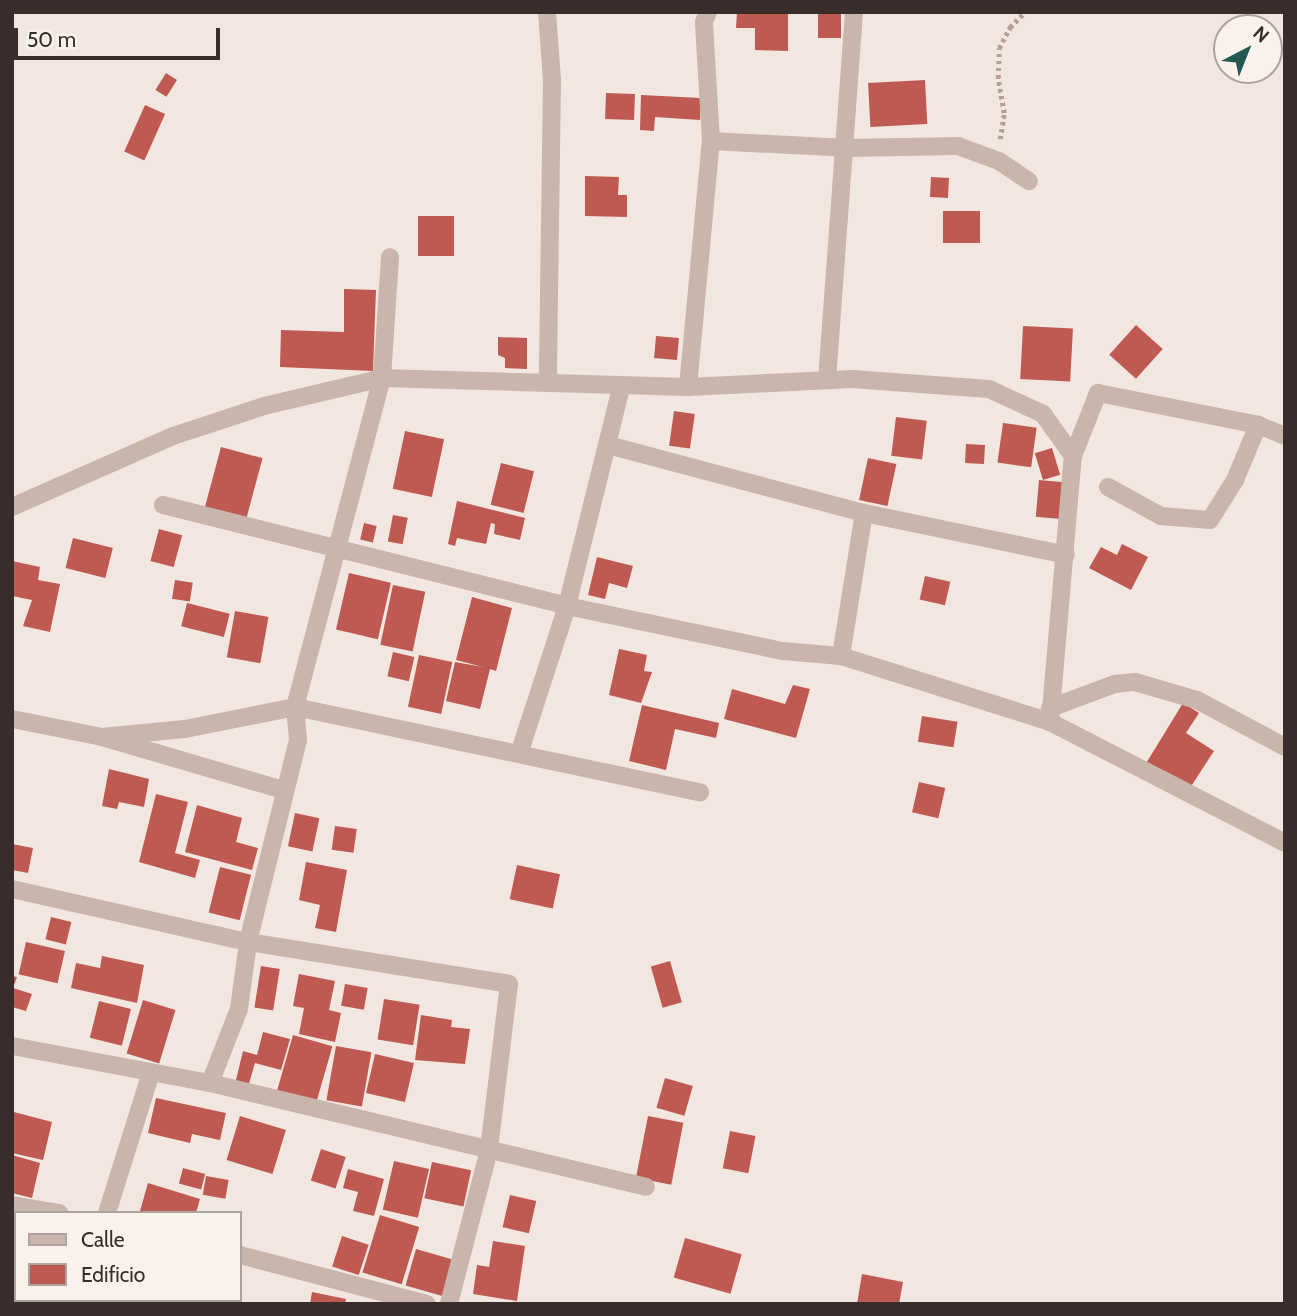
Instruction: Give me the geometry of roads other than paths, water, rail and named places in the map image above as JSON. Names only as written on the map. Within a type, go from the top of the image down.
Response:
[{"type":"street","points":[[547,12],[552,80],[548,383]]},
{"type":"street","points":[[688,387],[711,141],[704,22],[708,12]]},
{"type":"street","points":[[827,380],[847,148],[854,12]]},
{"type":"street","points":[[711,141],[847,148],[958,146],[999,161],[1028,181]]},
{"type":"street","points":[[210,1083],[239,1009],[248,942],[283,790],[298,740],[295,708],[382,378],[390,257]]},
{"type":"street","points":[[12,508],[173,436],[264,406],[382,378],[621,387],[688,387],[827,380],[989,389],[1043,414],[1073,456]]},
{"type":"street","points":[[519,754],[567,606],[621,387]]},
{"type":"street","points":[[1050,715],[1073,456],[1098,393],[1258,425],[1285,436]]},
{"type":"street","points":[[1108,488],[1161,516],[1210,520],[1235,480],[1258,425]]},
{"type":"street","points":[[608,445],[864,513],[1066,555]]},
{"type":"street","points":[[163,505],[337,545],[567,606],[783,651],[841,656],[1050,715],[1285,843]]},
{"type":"street","points":[[841,656],[864,513]]},
{"type":"street","points":[[1050,715],[1115,684],[1135,682],[1197,700],[1285,747]]},
{"type":"street","points":[[102,737],[185,729],[295,708],[700,792]]},
{"type":"street","points":[[12,719],[102,737],[283,790]]},
{"type":"street","points":[[12,889],[248,942],[509,984],[489,1150],[449,1304]]},
{"type":"street","points":[[12,1046],[210,1083],[646,1187]]},
{"type":"street","points":[[108,1211],[151,1073]]},
{"type":"street","points":[[12,1205],[47,1211]]},
{"type":"street","points":[[242,1256],[427,1304]]}]
